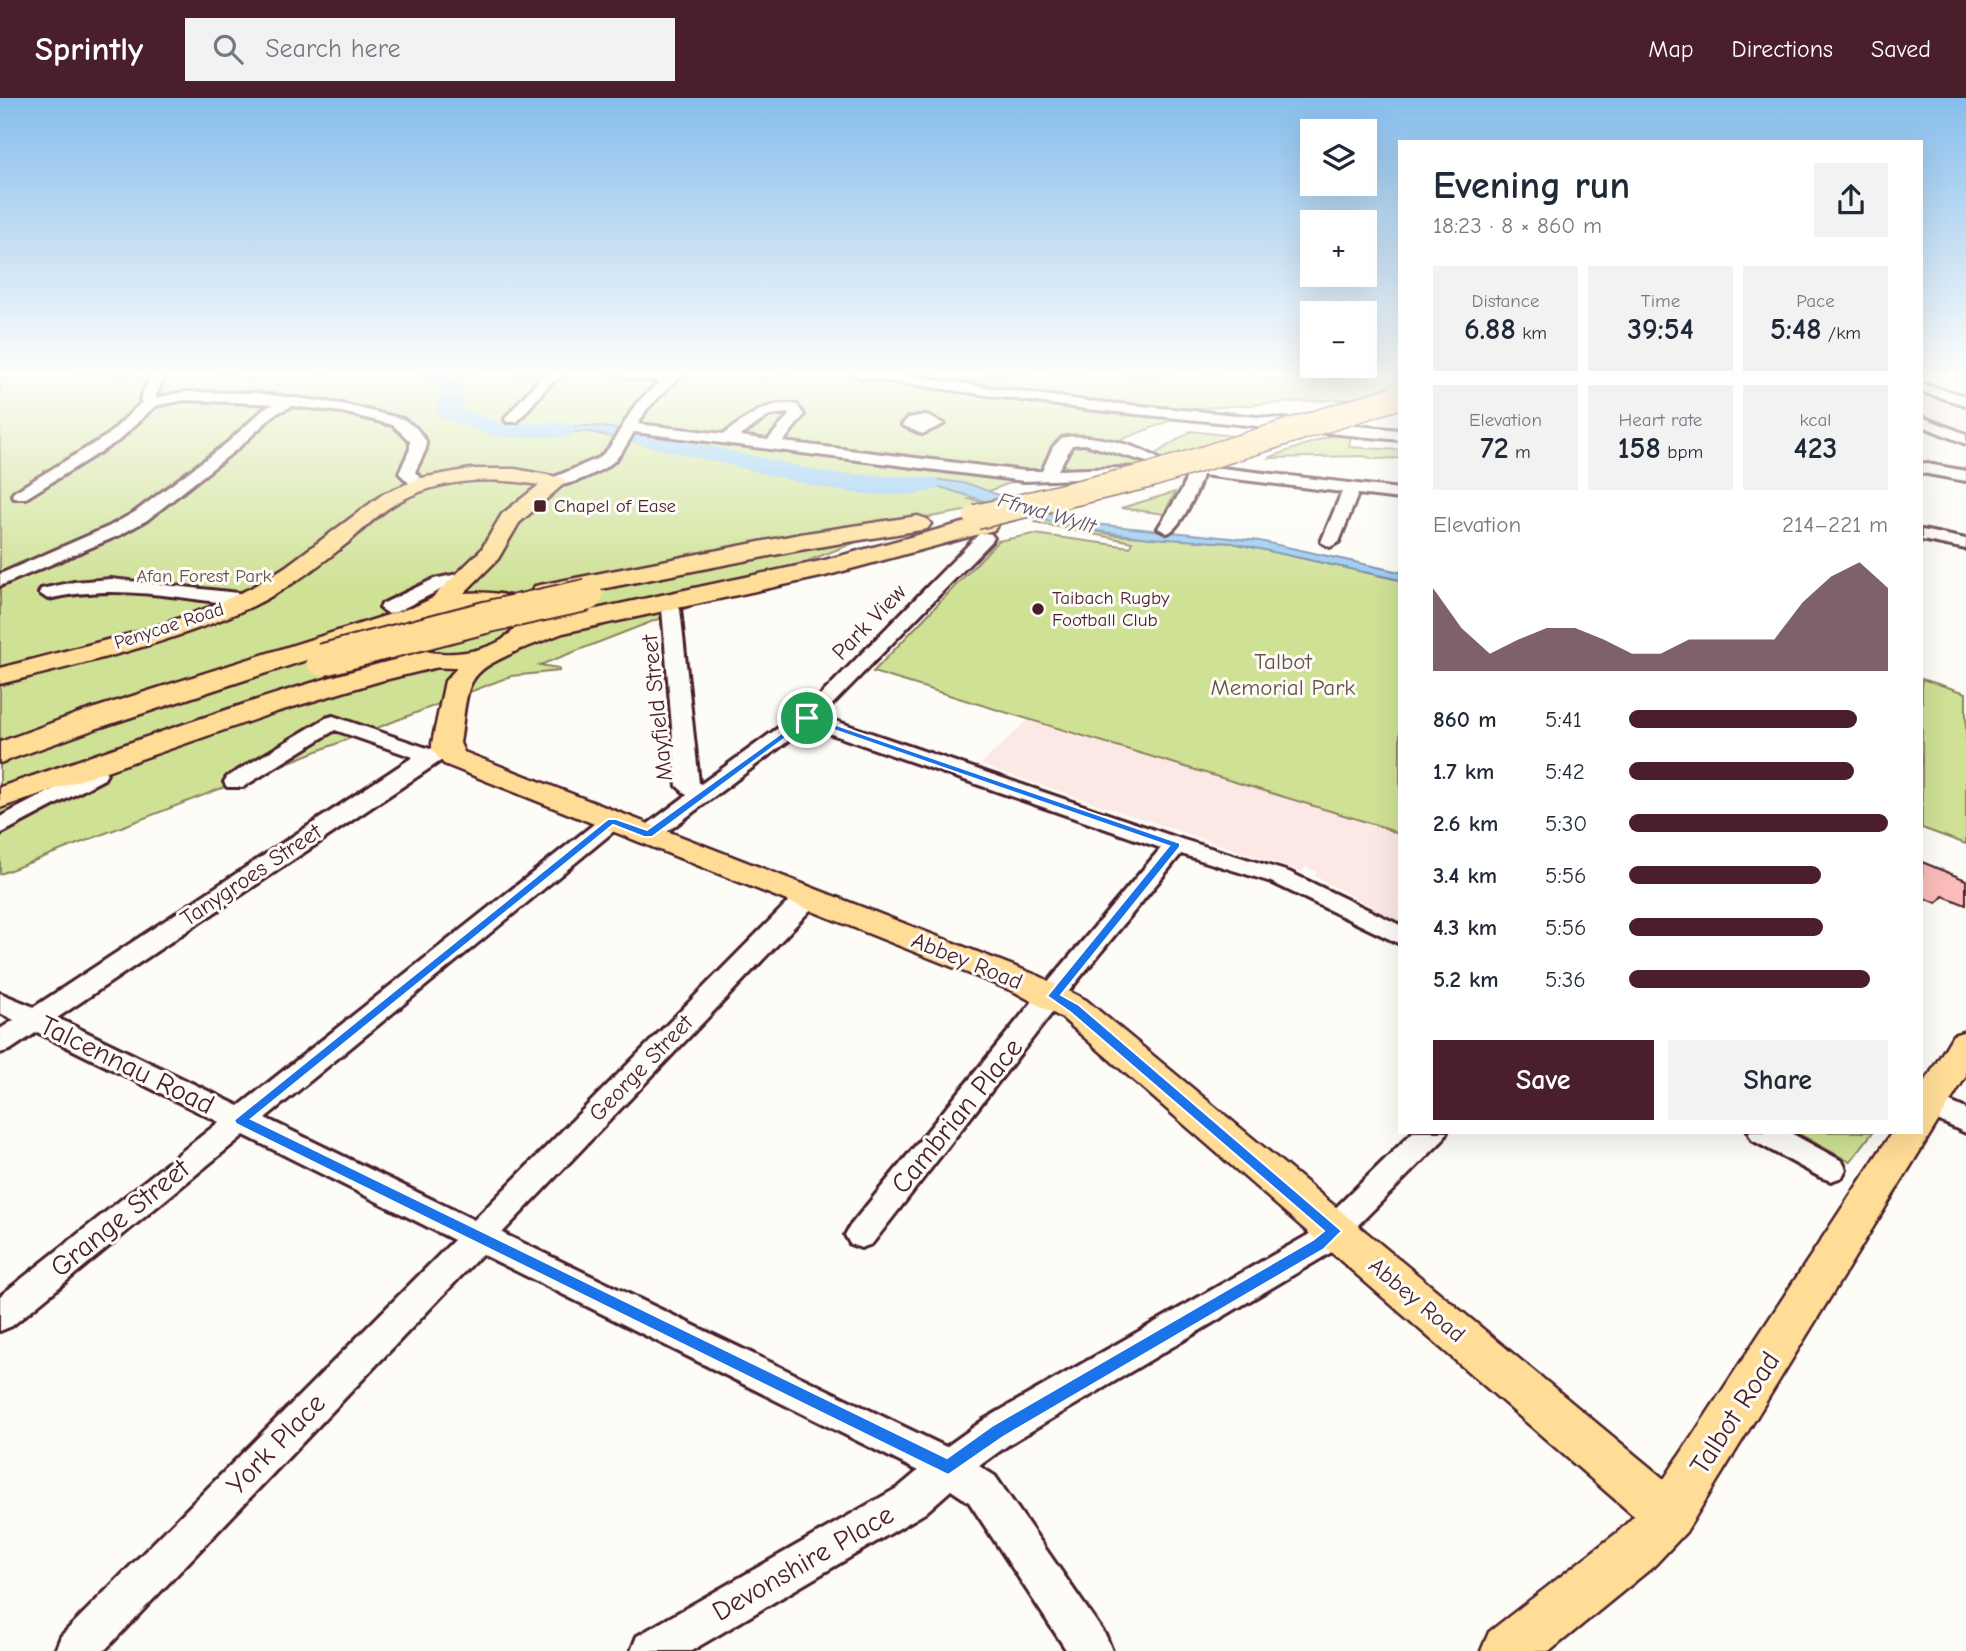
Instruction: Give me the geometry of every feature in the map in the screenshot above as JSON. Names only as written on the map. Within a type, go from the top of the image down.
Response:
[{"type":"highway","points":[[0,768],[326,666],[485,630],[591,601],[1059,510],[1175,480],[1271,445]]},
{"type":"highway","points":[[477,589],[896,526],[976,525]]},
{"type":"highway","points":[[517,641],[555,626],[924,544],[976,525]]},
{"type":"highway","points":[[0,753],[400,613]]},
{"type":"highway","points":[[0,798],[287,699],[360,677],[431,661]]},
{"type":"highway","points":[[0,783],[326,666]]},
{"type":"main road","name":"Penycae Road","points":[[0,676],[183,625],[247,600],[297,570],[388,499],[420,485],[464,476],[518,476],[556,482]]},
{"type":"main road","points":[[477,589],[490,554],[510,519],[556,482]]},
{"type":"main road","points":[[477,589],[521,608],[528,616],[529,626],[517,641],[485,656],[459,661],[431,661],[408,655],[398,648],[394,640],[400,613],[440,603],[477,589]]},
{"type":"main road","points":[[438,753],[458,681],[485,656]]},
{"type":"main road","points":[[431,661],[458,681]]},
{"type":"main road","name":"Abbey Road","points":[[438,753],[1053,996],[1074,1009],[1669,1515]]},
{"type":"main road","name":"Talbot Road","points":[[1923,1116],[1966,1044]]},
{"type":"main road","name":"Talbot Road","points":[[1508,1651],[1636,1549],[1669,1515],[1912,1134]]},
{"type":"street","points":[[20,495],[101,445]]},
{"type":"street","points":[[0,581],[114,531],[141,516],[233,445]]},
{"type":"street","points":[[418,445],[407,473],[420,485]]},
{"type":"street","points":[[556,482],[592,469],[605,461],[616,445]]},
{"type":"street","points":[[785,445],[1024,475],[1196,470],[1398,494]]},
{"type":"street","points":[[894,459],[905,445]]},
{"type":"street","points":[[1050,476],[1057,455],[1064,445]]},
{"type":"street","points":[[1108,445],[1152,458],[1168,470]]},
{"type":"street","points":[[1923,461],[1966,460]]},
{"type":"street","points":[[1923,468],[1966,476]]},
{"type":"street","points":[[1167,528],[1191,488],[1196,470]]},
{"type":"street","points":[[1024,475],[1011,492],[1033,498]]},
{"type":"street","points":[[1330,542],[1352,488]]},
{"type":"street","name":"Park View","points":[[648,835],[807,718],[861,666],[976,525]]},
{"type":"street","points":[[1927,536],[1966,544]]},
{"type":"street","points":[[400,613],[440,583],[477,589]]},
{"type":"street","points":[[48,593],[74,587],[110,584],[247,600]]},
{"type":"street","name":"Mayfield Street","points":[[671,609],[688,786],[702,794]]},
{"type":"street","points":[[807,718],[1311,890],[1398,935]]},
{"type":"street","points":[[235,782],[333,722],[438,753]]},
{"type":"street","name":"Tanygroes Street","points":[[0,1043],[438,753]]},
{"type":"street","points":[[0,827],[96,774]]},
{"type":"street","name":"Grange Street","points":[[0,1316],[612,821]]},
{"type":"street","name":"Cambrian Place","points":[[861,1236],[1176,845]]},
{"type":"street","name":"George Street","points":[[475,1237],[807,898]]},
{"type":"street","name":"Talcennau Road","points":[[0,1002],[948,1467],[982,1489],[1091,1651]]},
{"type":"street","points":[[1923,1118],[1966,1122]]},
{"type":"street","name":"Devonshire Place","points":[[652,1651],[912,1500],[948,1467],[998,1431],[1318,1244],[1335,1231],[1430,1134]]},
{"type":"street","points":[[1767,1134],[1831,1169]]},
{"type":"street","name":"York Place","points":[[76,1651],[475,1237]]},
{"type":"shaded area","points":[[1029,719],[1383,827],[1398,834],[1398,921],[1314,876],[1317,872],[1306,867],[1302,872],[980,765]]},
{"type":"green space","name":"Afan Forest Park","points":[[0,445],[1106,445],[1102,447],[1149,462],[1147,466],[1069,468],[1061,463],[969,499],[990,503],[976,509],[913,520],[540,665],[559,668],[559,671],[511,676],[0,874]]},
{"type":"green space","points":[[1168,445],[1218,445],[1169,463],[1152,456]]},
{"type":"green space","points":[[1303,445],[1349,445],[1398,450],[1398,458],[1268,458]]},
{"type":"green space","points":[[1175,492],[1164,514],[1121,508]]},
{"type":"green space","name":"Talbot Memorial Park","points":[[1046,520],[1114,535],[1233,543],[1398,580],[1398,834],[1383,827],[873,672],[998,541],[1034,534],[1130,547],[1132,542],[1034,522]]},
{"type":"green space","points":[[1923,679],[1966,693],[1966,844],[1923,828]]},
{"type":"green space","points":[[1800,1134],[1871,1134],[1850,1162]]},
{"type":"water","points":[[650,445],[685,447],[674,451]]},
{"type":"water","points":[[934,479],[969,484],[1061,518],[1084,523],[1260,541],[1398,572],[1398,580],[1233,543],[1149,538],[1054,523],[940,487],[873,487],[879,482],[897,484]]},
{"type":"building","points":[[1923,862],[1966,880],[1966,905],[1943,896],[1937,903],[1923,897]]},
{"type":"waterway","name":"Ffrwd Wyllt","points":[[677,445],[827,481],[889,486],[928,484]]},
{"type":"place","name":"Chapel of Ease","points":[[540,506]]},
{"type":"place","name":"Taibach Rugby Football Club","points":[[1038,609]]},
{"type":"route","points":[[807,718],[1176,845],[1053,996],[1074,1009],[1335,1231],[1318,1244],[975,1445],[948,1467],[415,1208],[241,1120],[612,821],[648,835],[807,718]]}]
